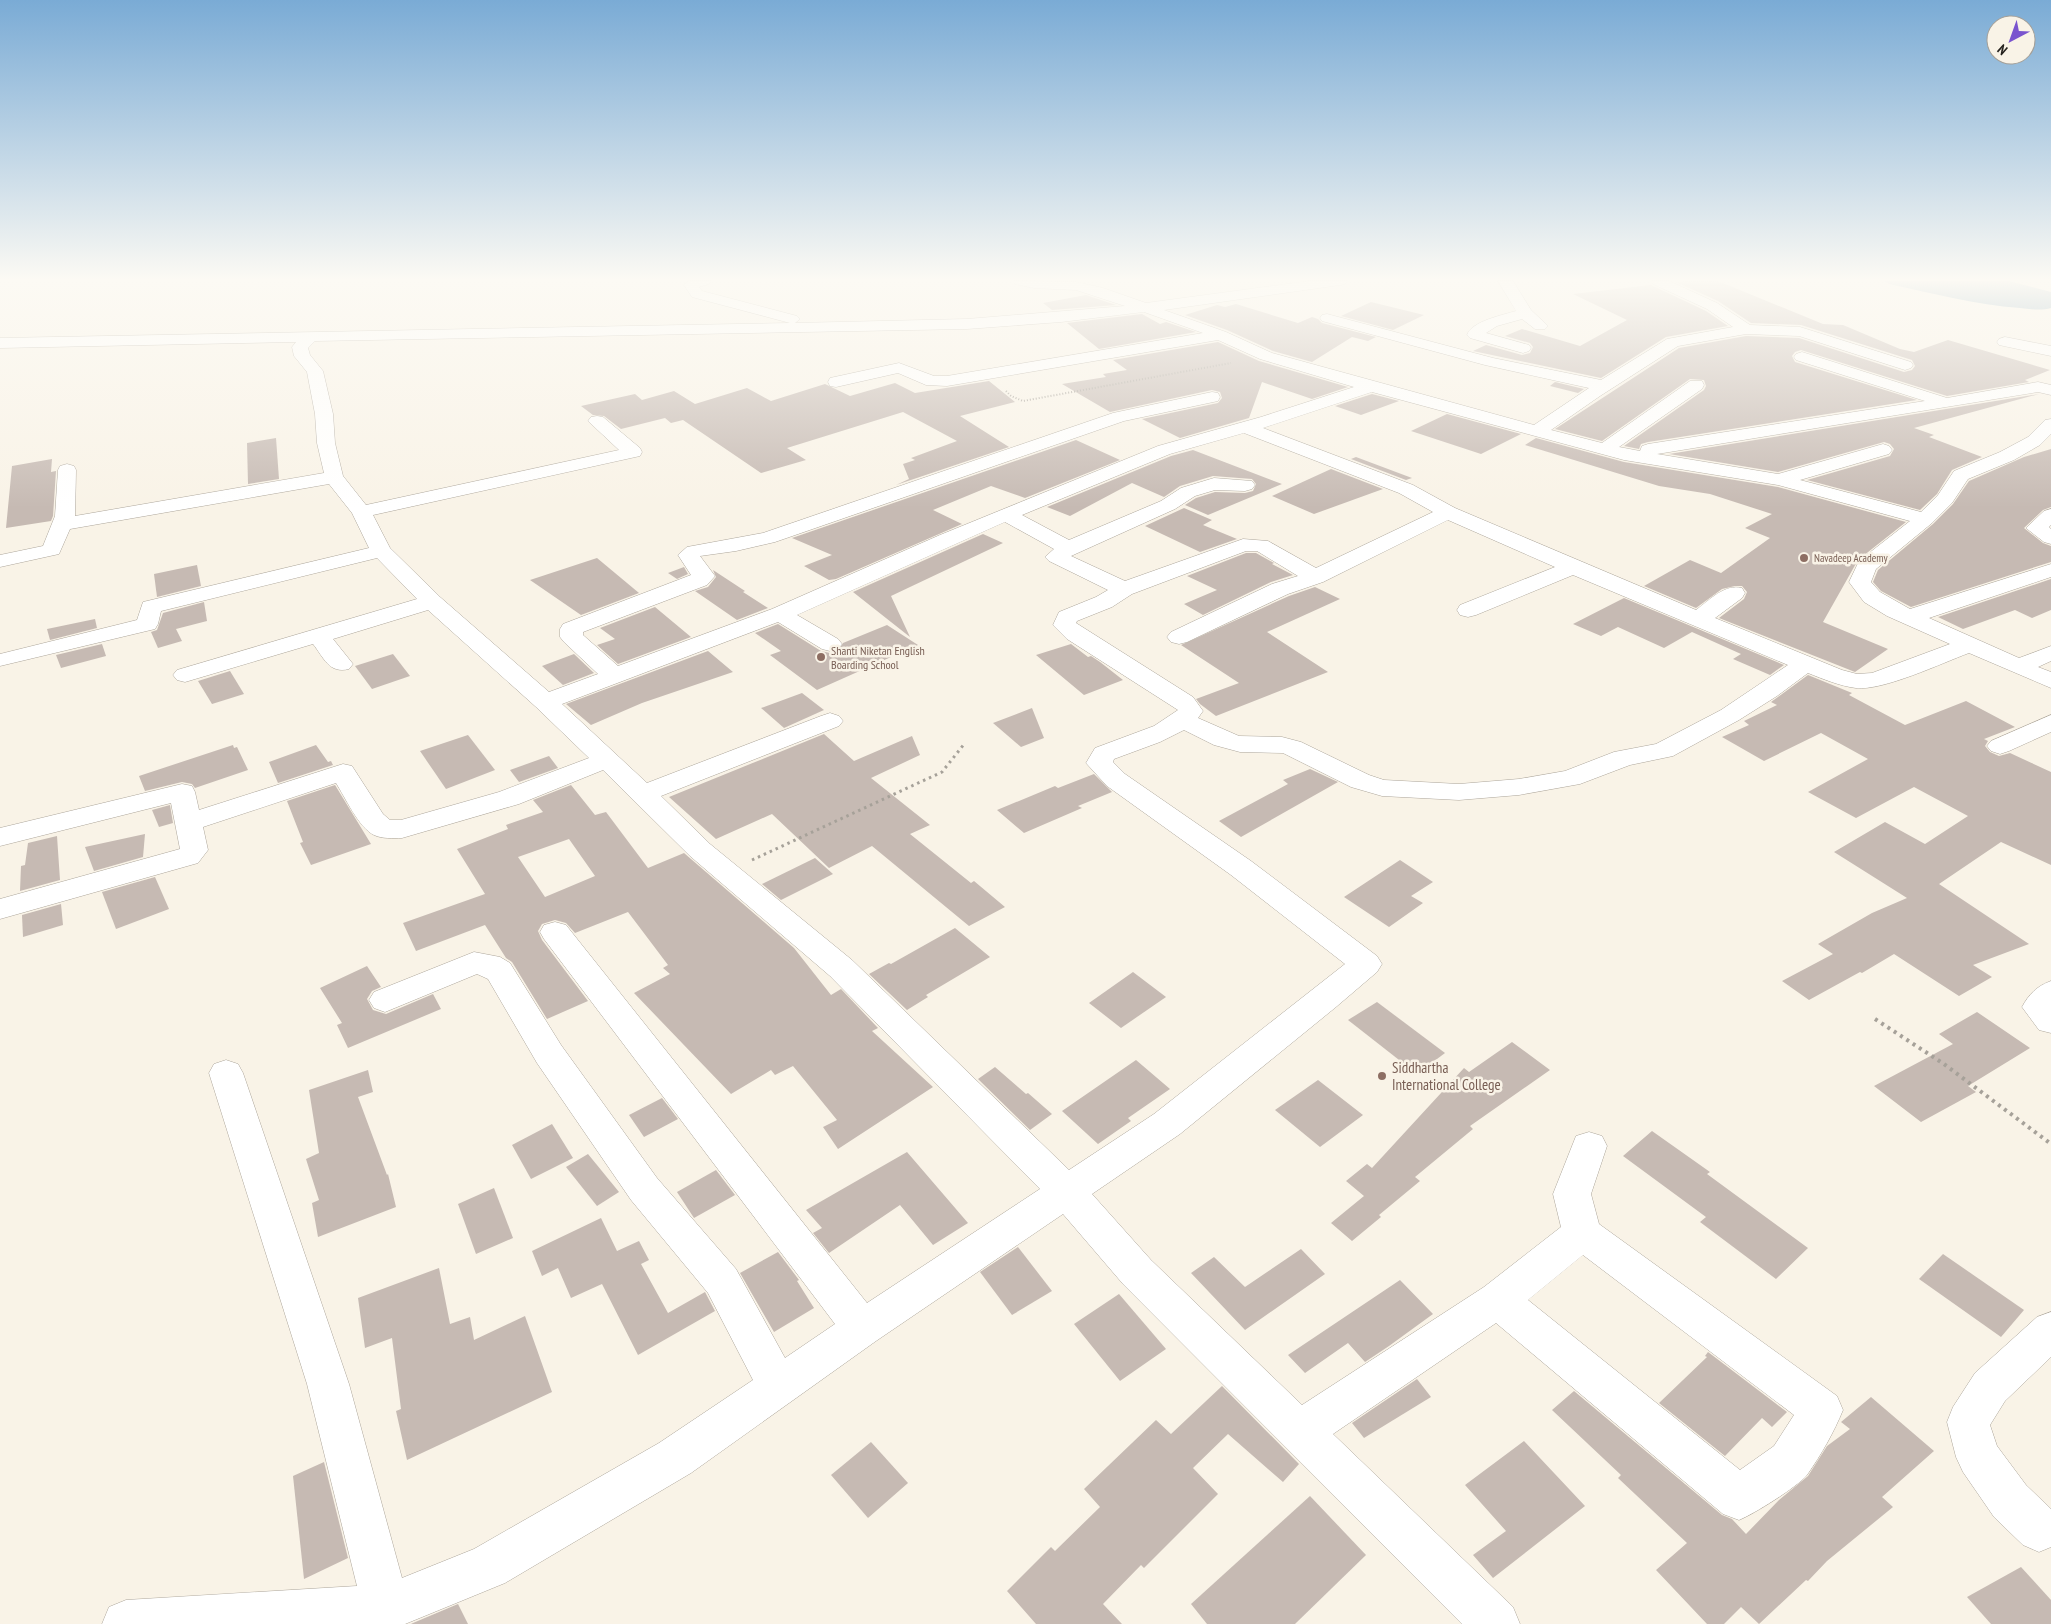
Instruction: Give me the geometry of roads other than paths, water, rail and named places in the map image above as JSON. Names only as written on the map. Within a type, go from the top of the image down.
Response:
[{"type":"street","points":[[303,357],[315,371],[324,414],[326,443],[334,477],[361,512],[381,551],[432,602],[621,772],[700,850],[841,968],[1067,1192],[1137,1272],[1496,1624]]},
{"type":"street","points":[[836,382],[899,368],[932,380],[947,381],[1094,357]]},
{"type":"street","points":[[1269,357],[1624,454],[1779,480],[1925,519]]},
{"type":"street","points":[[1472,357],[1603,386]]},
{"type":"street","points":[[1538,431],[1649,357]]},
{"type":"street","points":[[1802,357],[1947,403]]},
{"type":"street","points":[[1875,357],[1905,365]]},
{"type":"street","points":[[1605,449],[1696,385]]},
{"type":"street","points":[[544,702],[780,614],[947,539],[1062,490],[1164,450],[1245,427],[1373,386]]},
{"type":"street","points":[[1624,454],[2038,387],[2051,390]]},
{"type":"street","points":[[615,676],[572,637],[571,629],[699,580],[704,576],[688,555],[694,551],[768,538],[902,490],[1119,418],[1212,398]]},
{"type":"street","points":[[361,512],[633,452],[597,420]]},
{"type":"street","points":[[2051,424],[2043,444],[2007,456],[1962,475],[1945,499],[1925,519],[1867,566],[1860,582],[1872,597],[1909,617],[2051,680]]},
{"type":"street","points":[[1245,427],[1406,489],[1448,512],[1573,567],[1834,675],[1856,681],[1875,680],[1972,644]]},
{"type":"street","points":[[1779,480],[1883,450]]},
{"type":"street","points":[[0,561],[52,550],[65,516],[67,470]]},
{"type":"street","points":[[62,524],[334,477]]},
{"type":"street","points":[[1124,589],[1056,557],[1068,548],[1168,505],[1188,492],[1214,484],[1245,486]]},
{"type":"street","points":[[1179,637],[1280,589],[1314,577],[1448,512]]},
{"type":"street","points":[[1006,515],[1068,548]]},
{"type":"street","points":[[2051,516],[2036,528],[2051,538]]},
{"type":"street","points":[[126,1624],[386,1608],[489,1567],[675,1458],[862,1328],[1167,1124],[1325,999],[1366,964],[1241,868],[1116,780],[1099,763],[1104,754],[1165,730],[1183,720],[1191,711],[1184,702],[1074,634],[1064,625],[1066,617],[1104,602],[1124,589],[1149,582],[1242,545],[1261,545],[1284,557],[1314,577]]},
{"type":"street","points":[[3,660],[147,624],[151,607],[381,551]]},
{"type":"street","points":[[1468,610],[1573,567]]},
{"type":"street","points":[[1909,617],[2051,570]]},
{"type":"street","points":[[1700,618],[1734,593]]},
{"type":"street","points":[[185,675],[432,602]]},
{"type":"street","points":[[780,614],[830,644]]},
{"type":"street","points":[[318,635],[340,664]]},
{"type":"street","points":[[2019,666],[2051,653]]},
{"type":"street","points":[[1183,720],[1237,744],[1282,744],[1292,747],[1360,781],[1382,788],[1459,792],[1519,787],[1571,778],[1623,758],[1664,750],[1730,715],[1768,691],[1806,663]]},
{"type":"street","points":[[643,794],[830,721]]},
{"type":"street","points":[[2000,746],[2051,723]]},
{"type":"street","points":[[187,823],[343,772],[373,820],[384,829],[402,829],[509,798],[606,760]]},
{"type":"street","points":[[0,837],[182,792],[194,850],[188,857],[0,909]]},
{"type":"street","points":[[555,932],[862,1328]]},
{"type":"street","points":[[386,1000],[474,963],[489,966],[499,971],[549,1054],[644,1189],[722,1281],[778,1386]]},
{"type":"street","points":[[2051,993],[2038,1007],[2051,1021]]},
{"type":"street","points":[[226,1073],[328,1384],[386,1608]]},
{"type":"street","points":[[1498,1300],[1739,1498],[1790,1461],[1822,1410],[1582,1233],[1572,1194],[1589,1146]]},
{"type":"street","points":[[1300,1431],[1498,1300],[1582,1233]]},
{"type":"street","points":[[2039,1529],[2010,1501],[1978,1457],[1968,1422],[1990,1387],[2051,1330]]},
{"type":"place","name":"Navadeep Academy","points":[[1804,558]]},
{"type":"place","name":"Shanti Niketan English Boarding School","points":[[821,657]]},
{"type":"place","name":"Siddhartha International College","points":[[1382,1076]]}]
